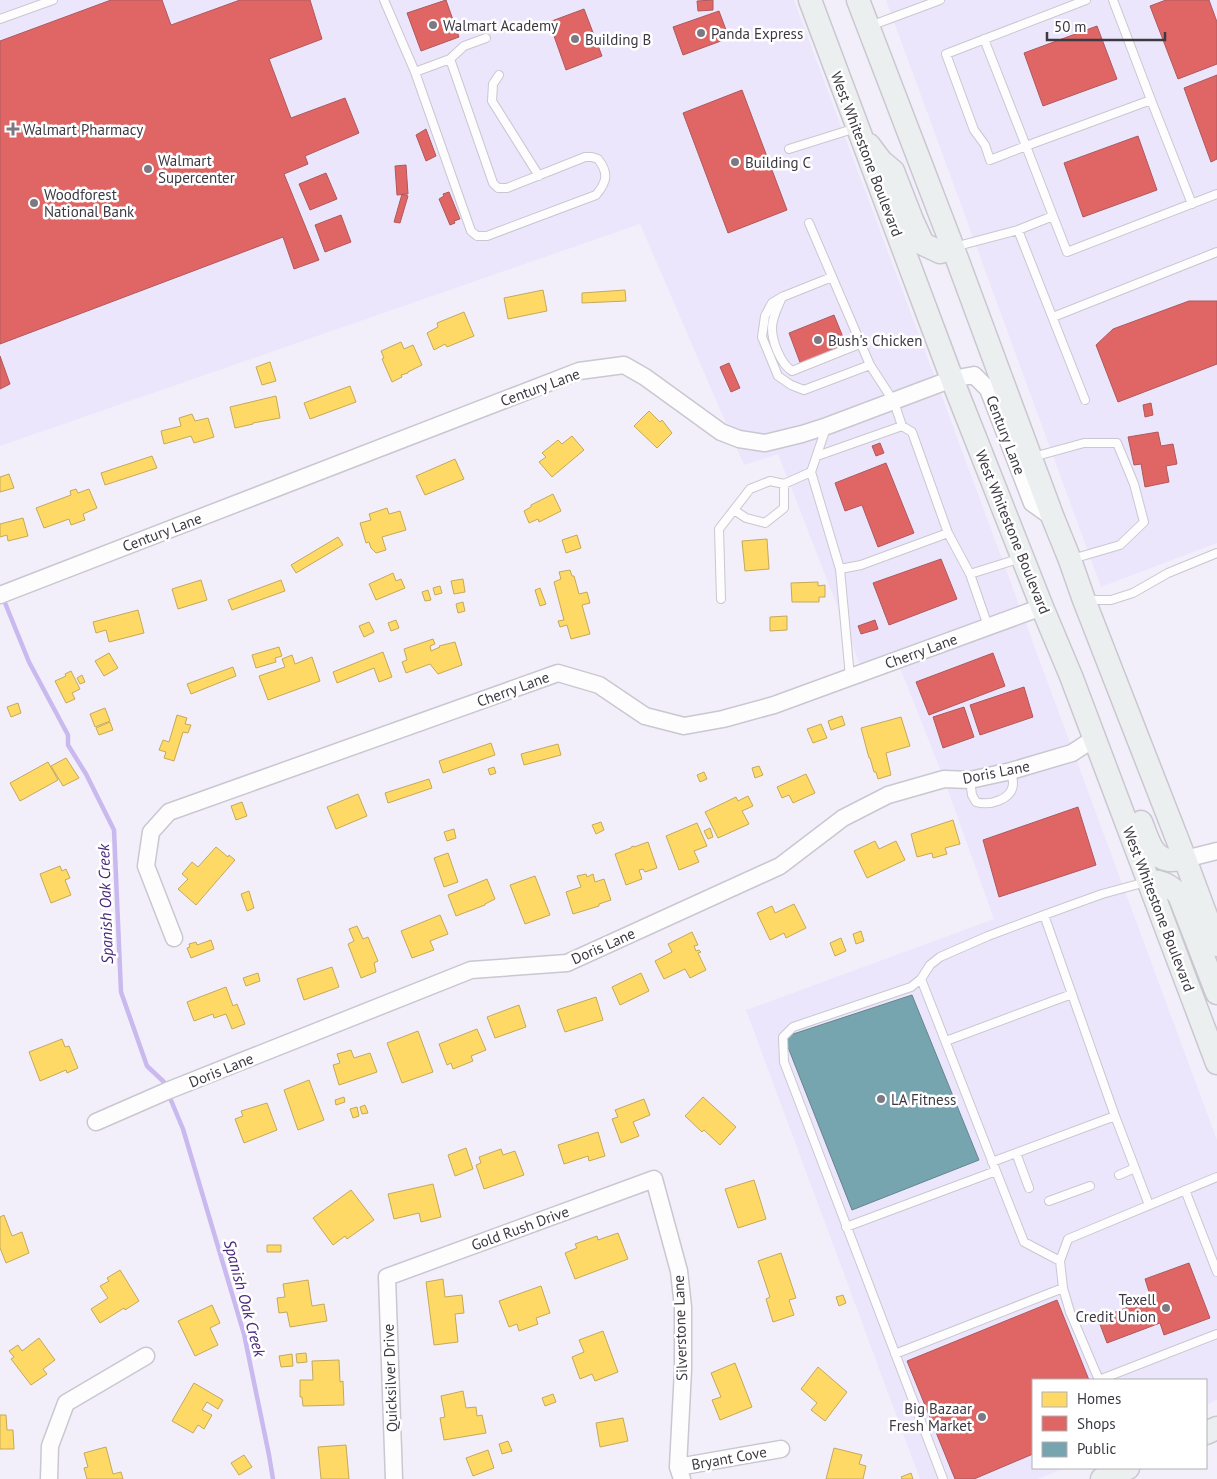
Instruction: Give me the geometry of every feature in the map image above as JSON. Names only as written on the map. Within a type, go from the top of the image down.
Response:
[{"type":"main road","name":"West Whitestone Boulevard","points":[[810,0],[952,379],[1071,676],[1217,1063]]},
{"type":"main road","points":[[858,0],[1084,600],[1217,945]]},
{"type":"main road","points":[[857,128],[881,162],[893,171],[923,244],[940,252],[952,248]]},
{"type":"main road","points":[[1071,676],[1085,684],[1092,692],[1150,846],[1160,857],[1168,860],[1185,859]]},
{"type":"main road","points":[[1148,881],[1158,881],[1168,885],[1179,895],[1217,994]]},
{"type":"main road","points":[[1102,1479],[1126,1469]]},
{"type":"street","name":"Century Lane","points":[[0,595],[579,371],[624,366],[646,377],[721,432],[739,439],[765,443],[827,426],[952,379],[974,375],[988,388],[1032,503],[1053,518]]},
{"type":"street","name":"Cherry Lane","points":[[174,938],[146,866],[151,832],[169,812],[558,672],[599,685],[645,716],[684,726],[723,719],[774,705],[1042,607]]},
{"type":"street","name":"Doris Lane","points":[[96,1122],[472,970],[566,963],[780,866],[843,818],[888,795],[944,779],[970,780],[1011,771],[1072,753],[1095,738]]},
{"type":"street","points":[[1185,859],[1217,851]]},
{"type":"street","name":"Gold Rush Drive","points":[[387,1277],[654,1179]]},
{"type":"street","name":"Silverstone Lane","points":[[654,1179],[680,1271],[683,1307],[683,1370],[680,1473]]},
{"type":"street","name":"Quicksilver Drive","points":[[387,1277],[394,1479]]},
{"type":"street","points":[[49,1479],[50,1446],[66,1403],[146,1356]]},
{"type":"street","name":"Bryant Cove","points":[[680,1473],[781,1449]]},
{"type":"lane","points":[[0,19],[53,0]]},
{"type":"lane","points":[[384,0],[415,72],[471,231],[477,236],[487,236],[501,232],[596,195],[606,180],[603,164],[598,158],[592,157],[585,157],[507,188],[498,188],[493,183],[450,59]]},
{"type":"lane","points":[[868,26],[919,4],[940,0]]},
{"type":"lane","points":[[1086,0],[946,54],[974,130],[985,145],[990,160],[1151,100]]},
{"type":"lane","points":[[1113,0],[1192,204]]},
{"type":"lane","points":[[415,72],[450,59],[464,46],[486,38]]},
{"type":"lane","points":[[984,39],[1067,252],[1217,194]]},
{"type":"lane","points":[[499,75],[493,84],[492,101],[539,176]]},
{"type":"lane","points":[[789,149],[857,128]]},
{"type":"lane","points":[[952,248],[1018,230],[1053,216]]},
{"type":"lane","points":[[809,223],[870,364],[894,402],[902,426],[912,432],[948,533],[970,574],[988,626]]},
{"type":"lane","points":[[1018,230],[1085,400]]},
{"type":"lane","points":[[1053,317],[1217,252]]},
{"type":"lane","points":[[832,278],[782,297],[772,303],[765,316],[762,337],[778,376],[804,390],[870,364]]},
{"type":"lane","points":[[782,297],[772,327],[779,354],[786,367],[792,371],[862,343]]},
{"type":"lane","points":[[827,426],[811,472],[840,569],[850,677]]},
{"type":"lane","points":[[818,456],[902,426]]},
{"type":"lane","points":[[1030,457],[1084,442],[1117,443],[1134,484],[1144,522],[1120,545],[1070,560]]},
{"type":"lane","points":[[721,599],[719,529],[728,516],[750,489],[770,481],[784,484],[811,472]]},
{"type":"lane","points":[[734,510],[746,518],[765,524],[784,508],[784,484]]},
{"type":"lane","points":[[840,569],[861,565],[948,533]]},
{"type":"lane","points":[[1084,600],[1111,600],[1133,593],[1168,573],[1217,553]]},
{"type":"lane","points":[[970,574],[1023,557]]},
{"type":"lane","points":[[970,780],[972,795],[976,802],[982,804],[1001,800],[1010,793],[1013,784],[1011,771]]},
{"type":"lane","points":[[942,1479],[784,1062],[783,1037],[794,1027],[911,987],[921,979],[930,966],[940,957],[988,936],[1102,894],[1148,881]]},
{"type":"lane","points":[[1044,915],[1149,1205]]},
{"type":"lane","points":[[921,979],[1024,1242],[1060,1261]]},
{"type":"lane","points":[[946,1041],[1072,994]]},
{"type":"lane","points":[[992,1162],[1116,1116]]},
{"type":"lane","points":[[1016,1153],[1029,1188]]},
{"type":"lane","points":[[1118,1175],[1135,1168]]},
{"type":"lane","points":[[846,1227],[996,1171]]},
{"type":"lane","points":[[1099,1379],[1070,1312],[1063,1288],[1060,1261],[1068,1239],[1217,1177]]},
{"type":"lane","points":[[1049,1201],[1090,1186]]},
{"type":"lane","points":[[1185,1190],[1217,1272]]},
{"type":"lane","points":[[895,1354],[1063,1288]]},
{"type":"lane","points":[[1102,1379],[1217,1334]]},
{"type":"shaded area","points":[[0,0],[794,0],[1217,1140],[1217,1400],[1207,1405],[1207,1379],[1032,1379],[1032,1469],[1062,1469],[1038,1479],[920,1479],[746,1010],[994,919],[944,779],[900,668],[866,680],[778,454],[744,465],[640,224],[0,446]]},
{"type":"shaded area","points":[[886,0],[1217,0],[1217,543],[1101,587]]},
{"type":"building: Homes","points":[[543,290],[547,311],[508,319],[504,298]]},
{"type":"building: Homes","points":[[625,290],[626,301],[582,303],[582,293]]},
{"type":"building: Homes","points":[[464,312],[474,336],[447,347],[445,344],[434,350],[427,333],[438,327],[437,323]]},
{"type":"building: Homes","points":[[401,342],[404,349],[413,345],[422,365],[401,375],[402,377],[392,382],[382,359],[384,358],[381,351]]},
{"type":"building: Homes","points":[[270,362],[276,381],[262,385],[256,367]]},
{"type":"building: Homes","points":[[350,386],[356,402],[310,419],[304,403]]},
{"type":"building: Homes","points":[[276,396],[280,418],[235,428],[230,407]]},
{"type":"building: Homes","points":[[649,411],[660,422],[662,420],[672,433],[657,448],[634,426]]},
{"type":"building: Homes","points":[[192,414],[195,421],[208,418],[214,437],[194,443],[191,436],[164,444],[161,431],[181,426],[179,418]]},
{"type":"building: Homes","points":[[572,436],[584,450],[552,477],[539,462],[546,457],[542,453],[558,440],[562,444]]},
{"type":"building: Homes","points":[[152,456],[157,468],[105,485],[101,473]]},
{"type":"building: Homes","points":[[455,459],[464,479],[425,495],[416,476]]},
{"type":"building: Homes","points":[[9,474],[14,488],[0,492],[0,477]]},
{"type":"building: Homes","points":[[76,489],[78,493],[89,489],[97,508],[83,514],[85,520],[71,525],[69,519],[44,528],[36,508],[71,495],[70,491]]},
{"type":"building: Homes","points":[[553,494],[561,511],[539,522],[538,519],[529,523],[524,511],[531,507],[531,505]]},
{"type":"building: Homes","points":[[387,508],[389,514],[400,511],[406,530],[382,537],[386,550],[376,553],[371,548],[369,542],[366,543],[360,523],[371,520],[369,514]]},
{"type":"building: Homes","points":[[23,518],[28,536],[8,541],[7,535],[0,537],[0,524]]},
{"type":"building: Homes","points":[[577,535],[581,548],[566,553],[562,540]]},
{"type":"building: Homes","points":[[338,537],[343,545],[296,573],[291,565]]},
{"type":"building: Homes","points":[[767,539],[769,569],[745,571],[742,541]]},
{"type":"building: Homes","points":[[570,570],[572,576],[574,576],[579,594],[587,592],[590,603],[582,605],[590,634],[571,639],[567,625],[560,627],[558,621],[564,620],[554,582],[561,579],[559,572]]},
{"type":"building: Homes","points":[[393,573],[396,581],[401,579],[405,588],[376,600],[369,584]]},
{"type":"building: Homes","points":[[463,579],[465,592],[454,594],[451,581]]},
{"type":"building: Homes","points":[[201,580],[207,600],[178,609],[172,589]]},
{"type":"building: Homes","points":[[281,580],[285,591],[232,610],[228,600]]},
{"type":"building: Homes","points":[[818,582],[818,586],[825,585],[825,597],[819,597],[819,602],[792,602],[791,583]]},
{"type":"building: Homes","points":[[440,586],[442,593],[435,595],[433,588]]},
{"type":"building: Homes","points":[[540,588],[546,604],[540,606],[535,590]]},
{"type":"building: Homes","points":[[428,590],[431,600],[425,601],[422,592]]},
{"type":"building: Homes","points":[[463,602],[465,611],[458,613],[456,604]]},
{"type":"building: Homes","points":[[138,610],[144,633],[109,642],[106,630],[96,633],[93,622]]},
{"type":"building: Homes","points":[[787,616],[787,630],[770,631],[770,617]]},
{"type":"building: Homes","points":[[396,620],[399,628],[391,631],[388,623]]},
{"type":"building: Homes","points":[[369,622],[374,632],[364,637],[359,626]]},
{"type":"building: Homes","points":[[433,639],[435,644],[430,646],[431,651],[439,646],[455,642],[462,665],[438,674],[430,664],[406,673],[402,662],[407,660],[404,649]]},
{"type":"building: Homes","points":[[279,647],[282,656],[275,658],[276,662],[256,668],[252,655]]},
{"type":"building: Homes","points":[[383,652],[392,677],[379,682],[374,668],[337,683],[333,672]]},
{"type":"building: Homes","points":[[109,653],[118,668],[104,676],[95,661]]},
{"type":"building: Homes","points":[[292,655],[295,664],[312,657],[320,681],[268,700],[259,676],[285,667],[282,659]]},
{"type":"building: Homes","points":[[233,667],[236,676],[191,694],[187,684]]},
{"type":"building: Homes","points":[[71,671],[80,689],[72,693],[75,699],[66,703],[55,681],[66,676],[65,674]]},
{"type":"building: Homes","points":[[82,675],[85,682],[80,684],[77,678]]},
{"type":"building: Homes","points":[[18,703],[21,713],[11,717],[7,707]]},
{"type":"building: Homes","points":[[105,708],[110,721],[95,727],[90,714]]},
{"type":"building: Homes","points":[[177,715],[187,718],[185,724],[191,725],[188,733],[183,732],[174,761],[164,758],[166,752],[159,750],[163,740],[169,742]]},
{"type":"building: Homes","points":[[842,716],[845,725],[831,730],[828,721]]},
{"type":"building: Homes","points":[[901,717],[910,746],[886,753],[891,775],[878,779],[869,758],[861,728]]},
{"type":"building: Homes","points":[[110,722],[113,730],[99,735],[96,728]]},
{"type":"building: Homes","points":[[821,724],[827,738],[813,743],[807,729]]},
{"type":"building: Homes","points":[[491,743],[495,755],[443,773],[439,761]]},
{"type":"building: Homes","points":[[558,744],[561,755],[524,765],[521,754]]},
{"type":"building: Homes","points":[[66,758],[79,778],[63,786],[51,766]]},
{"type":"building: Homes","points":[[48,762],[58,780],[20,801],[10,783]]},
{"type":"building: Homes","points":[[759,766],[763,775],[755,778],[752,768]]},
{"type":"building: Homes","points":[[494,767],[496,773],[490,775],[488,769]]},
{"type":"building: Homes","points":[[704,772],[707,779],[700,782],[697,775]]},
{"type":"building: Homes","points":[[806,774],[815,793],[793,803],[789,795],[782,798],[777,787]]},
{"type":"building: Homes","points":[[429,779],[432,788],[388,803],[385,793]]},
{"type":"building: Homes","points":[[358,794],[367,816],[336,829],[327,807]]},
{"type":"building: Homes","points":[[748,796],[753,806],[742,811],[749,824],[718,838],[705,812],[736,797],[738,801]]},
{"type":"building: Homes","points":[[242,802],[247,816],[236,820],[231,806]]},
{"type":"building: Homes","points":[[953,820],[960,844],[945,848],[947,854],[933,858],[932,853],[917,857],[911,834]]},
{"type":"building: Homes","points":[[601,822],[604,830],[596,834],[592,825]]},
{"type":"building: Homes","points":[[697,823],[707,846],[694,851],[699,862],[679,870],[666,836]]},
{"type":"building: Homes","points":[[710,828],[713,837],[708,839],[704,831]]},
{"type":"building: Homes","points":[[454,829],[456,838],[447,841],[444,832]]},
{"type":"building: Homes","points":[[875,841],[879,849],[896,841],[905,860],[867,878],[854,851]]},
{"type":"building: Homes","points":[[648,842],[657,868],[645,872],[643,869],[639,870],[642,879],[626,885],[615,854]]},
{"type":"building: Homes","points":[[216,847],[235,860],[196,905],[178,889],[188,879],[182,874],[192,862],[198,867]]},
{"type":"building: Homes","points":[[448,853],[458,882],[444,887],[434,858]]},
{"type":"building: Homes","points":[[60,866],[62,871],[66,869],[70,878],[65,880],[71,895],[51,903],[40,874]]},
{"type":"building: Homes","points":[[586,874],[587,877],[593,874],[595,882],[604,879],[611,900],[573,914],[566,892],[581,887],[577,876]]},
{"type":"building: Homes","points":[[535,876],[550,915],[525,924],[510,885]]},
{"type":"building: Homes","points":[[487,879],[495,899],[485,905],[456,916],[448,895]]},
{"type":"building: Homes","points":[[249,891],[254,908],[247,911],[241,894]]},
{"type":"building: Homes","points":[[794,904],[806,928],[786,938],[784,933],[770,940],[757,913],[772,906],[775,913]]},
{"type":"building: Homes","points":[[440,915],[448,934],[430,941],[434,950],[412,958],[401,931]]},
{"type":"building: Homes","points":[[357,926],[363,939],[368,937],[378,961],[374,963],[376,972],[361,978],[348,944],[354,941],[349,929]]},
{"type":"building: Homes","points":[[861,931],[864,941],[856,944],[853,934]]},
{"type":"building: Homes","points":[[692,932],[698,945],[694,946],[696,951],[699,950],[701,952],[698,953],[706,970],[690,978],[685,969],[664,979],[655,961],[672,952],[668,944]]},
{"type":"building: Homes","points":[[841,938],[846,951],[835,956],[830,943]]},
{"type":"building: Homes","points":[[211,940],[214,949],[191,958],[187,948],[190,947],[189,944],[196,942],[197,945]]},
{"type":"building: Homes","points":[[332,967],[339,987],[304,1000],[297,979]]},
{"type":"building: Homes","points":[[258,973],[260,981],[246,986],[243,978]]},
{"type":"building: Homes","points":[[641,973],[649,991],[620,1005],[612,987]]},
{"type":"building: Homes","points":[[226,987],[233,1006],[237,1004],[245,1024],[232,1029],[226,1014],[214,1018],[213,1014],[194,1021],[187,1002]]},
{"type":"building: Homes","points":[[596,997],[603,1020],[565,1032],[557,1010]]},
{"type":"building: Homes","points":[[519,1005],[526,1027],[495,1038],[487,1017]]},
{"type":"building: Homes","points":[[477,1029],[486,1050],[471,1056],[473,1061],[453,1069],[451,1063],[447,1065],[439,1044]]},
{"type":"building: Homes","points":[[418,1031],[433,1072],[402,1083],[387,1043]]},
{"type":"building: Homes","points":[[62,1039],[65,1047],[69,1046],[78,1068],[67,1073],[66,1070],[40,1081],[29,1052]]},
{"type":"building: Homes","points":[[351,1050],[354,1058],[370,1053],[377,1072],[339,1085],[333,1065],[340,1063],[337,1054]]},
{"type":"building: Homes","points":[[309,1080],[324,1120],[298,1130],[284,1090]]},
{"type":"building: Homes","points":[[344,1097],[345,1102],[336,1105],[335,1100]]},
{"type":"building: Homes","points":[[703,1097],[736,1127],[720,1145],[685,1116]]},
{"type":"building: Homes","points":[[644,1099],[650,1115],[633,1122],[639,1136],[621,1143],[612,1119],[618,1117],[615,1110]]},
{"type":"building: Homes","points":[[267,1103],[277,1130],[244,1143],[235,1119],[243,1116],[241,1111]]},
{"type":"building: Homes","points":[[365,1105],[368,1113],[362,1114],[360,1107]]},
{"type":"building: Homes","points":[[357,1107],[359,1116],[353,1118],[350,1109]]},
{"type":"building: Homes","points":[[598,1132],[605,1156],[589,1161],[588,1156],[564,1164],[558,1145]]},
{"type":"building: Homes","points":[[466,1148],[473,1169],[455,1176],[448,1155]]},
{"type":"building: Homes","points":[[501,1149],[503,1155],[515,1151],[524,1175],[484,1189],[476,1165],[481,1163],[479,1157]]},
{"type":"building: Homes","points":[[754,1180],[766,1219],[738,1228],[725,1189]]},
{"type":"building: Homes","points":[[433,1184],[441,1217],[421,1222],[419,1213],[394,1219],[388,1194]]},
{"type":"building: Homes","points":[[351,1190],[374,1220],[347,1239],[345,1236],[333,1245],[313,1218]]},
{"type":"building: Homes","points":[[4,1215],[12,1236],[22,1232],[29,1253],[6,1263],[0,1248],[0,1217]]},
{"type":"building: Homes","points":[[618,1233],[628,1259],[575,1279],[565,1253],[577,1248],[575,1244],[597,1236],[598,1240]]},
{"type":"building: Homes","points":[[267,1245],[281,1245],[281,1252],[267,1252]]},
{"type":"building: Homes","points":[[781,1253],[796,1298],[789,1300],[794,1315],[773,1322],[766,1299],[770,1297],[758,1261]]},
{"type":"building: Homes","points":[[120,1270],[139,1301],[100,1323],[91,1309],[108,1298],[100,1286],[109,1281],[107,1278]]},
{"type":"building: Homes","points":[[443,1279],[445,1297],[462,1295],[464,1313],[455,1314],[458,1342],[434,1345],[426,1282]]},
{"type":"building: Homes","points":[[308,1280],[312,1306],[324,1304],[327,1321],[290,1327],[287,1312],[279,1313],[277,1298],[285,1297],[283,1284]]},
{"type":"building: Homes","points":[[541,1286],[550,1313],[536,1318],[538,1324],[519,1331],[517,1324],[509,1327],[499,1301]]},
{"type":"building: Homes","points":[[843,1295],[846,1303],[839,1306],[836,1297]]},
{"type":"building: Homes","points":[[212,1305],[220,1323],[210,1328],[218,1345],[195,1356],[178,1321]]},
{"type":"building: Homes","points":[[603,1331],[618,1372],[595,1381],[592,1374],[580,1379],[572,1357],[584,1352],[579,1340]]},
{"type":"building: Homes","points":[[39,1338],[55,1360],[43,1369],[47,1374],[31,1385],[11,1359],[14,1357],[9,1351],[18,1345],[22,1351]]},
{"type":"building: Homes","points":[[306,1353],[307,1362],[297,1363],[296,1354]]},
{"type":"building: Homes","points":[[292,1354],[293,1366],[281,1367],[279,1356]]},
{"type":"building: Homes","points":[[339,1360],[340,1382],[343,1381],[344,1405],[303,1406],[302,1397],[300,1397],[300,1380],[313,1380],[312,1361]]},
{"type":"building: Homes","points":[[735,1363],[752,1407],[720,1420],[712,1400],[721,1397],[711,1373]]},
{"type":"building: Homes","points":[[818,1367],[847,1392],[825,1421],[811,1410],[817,1403],[801,1389]]},
{"type":"building: Homes","points":[[194,1383],[223,1400],[218,1409],[207,1402],[202,1410],[212,1415],[204,1429],[198,1425],[193,1433],[172,1421]]},
{"type":"building: Homes","points":[[463,1391],[466,1408],[476,1407],[477,1416],[482,1415],[486,1433],[444,1440],[440,1418],[445,1417],[441,1396]]},
{"type":"building: Homes","points":[[553,1394],[556,1402],[545,1406],[542,1398]]},
{"type":"building: Homes","points":[[0,1415],[6,1415],[7,1430],[13,1430],[14,1449],[0,1449]]},
{"type":"building: Homes","points":[[623,1418],[628,1441],[600,1447],[596,1423]]},
{"type":"building: Homes","points":[[508,1441],[512,1451],[502,1454],[499,1444]]},
{"type":"building: Homes","points":[[346,1445],[349,1479],[321,1479],[318,1447]]},
{"type":"building: Homes","points":[[106,1447],[113,1474],[121,1472],[123,1479],[87,1479],[84,1468],[88,1467],[84,1453]]},
{"type":"building: Homes","points":[[834,1448],[862,1455],[859,1464],[866,1466],[863,1479],[826,1479]]},
{"type":"building: Homes","points":[[488,1450],[494,1468],[473,1476],[466,1458]]},
{"type":"building: Homes","points":[[244,1455],[252,1467],[239,1475],[231,1463]]},
{"type":"building: Homes","points":[[911,1473],[913,1479],[902,1479],[901,1477]]},
{"type":"building: Shops","name":"Walmart Supercenter","points":[[111,0],[162,0],[171,25],[240,0],[310,0],[322,39],[269,59],[291,118],[345,98],[359,133],[305,156],[308,164],[284,174],[319,260],[294,269],[283,237],[0,344],[0,41]]},
{"type":"building: Shops","name":"Walmart Academy","points":[[446,0],[459,37],[421,51],[407,13]]},
{"type":"building: Shops","points":[[713,0],[713,10],[698,11],[697,1]]},
{"type":"building: Shops","points":[[1166,0],[1209,0],[1217,22],[1217,64],[1178,79],[1150,6]]},
{"type":"building: Shops","name":"Building B","points":[[584,9],[602,56],[566,70],[549,22]]},
{"type":"building: Shops","name":"Panda Express","points":[[719,11],[729,38],[683,55],[673,27]]},
{"type":"building: Shops","points":[[1097,26],[1117,79],[1043,106],[1024,53]]},
{"type":"building: Shops","points":[[1217,75],[1217,159],[1211,162],[1184,88]]},
{"type":"building: Shops","name":"Building C","points":[[742,90],[787,210],[728,233],[683,113]]},
{"type":"building: Shops","points":[[426,129],[436,156],[426,161],[416,135]]},
{"type":"building: Shops","points":[[1138,136],[1157,190],[1083,217],[1064,163]]},
{"type":"building: Shops","points":[[406,165],[408,194],[397,195],[395,166]]},
{"type":"building: Shops","points":[[326,173],[337,199],[310,210],[299,184]]},
{"type":"building: Shops","points":[[449,192],[460,219],[450,225],[439,199],[444,196],[443,194]]},
{"type":"building: Shops","points":[[402,194],[408,196],[400,223],[394,222]]},
{"type":"building: Shops","points":[[341,215],[351,242],[325,252],[315,225]]},
{"type":"building: Shops","points":[[1189,301],[1217,301],[1217,364],[1118,402],[1096,345],[1113,329]]},
{"type":"building: Shops","name":"Bush's Chicken","points":[[834,315],[847,347],[801,365],[789,333]]},
{"type":"building: Shops","points":[[0,356],[10,384],[0,389]]},
{"type":"building: Shops","points":[[729,363],[740,388],[731,392],[720,367]]},
{"type":"building: Shops","points":[[1151,403],[1153,415],[1145,417],[1143,405]]},
{"type":"building: Shops","points":[[1158,432],[1161,446],[1173,444],[1177,464],[1166,466],[1169,482],[1145,487],[1141,464],[1134,465],[1128,437]]},
{"type":"building: Shops","points":[[880,443],[884,453],[876,456],[872,446]]},
{"type":"building: Shops","points":[[886,463],[914,533],[878,547],[862,505],[845,511],[835,483]]},
{"type":"building: Shops","points":[[941,559],[957,599],[889,625],[873,583]]},
{"type":"building: Shops","points":[[875,620],[878,629],[861,634],[858,626]]},
{"type":"building: Shops","points":[[993,653],[1005,686],[929,715],[916,682]]},
{"type":"building: Shops","points":[[1024,687],[1033,717],[980,735],[970,705]]},
{"type":"building: Shops","points":[[964,707],[974,737],[943,748],[933,717]]},
{"type":"building: Shops","points":[[1078,807],[1096,865],[999,897],[983,840]]},
{"type":"building: Shops","name":"Texell Credit Union","points":[[1189,1263],[1210,1318],[1164,1335],[1160,1323],[1107,1343],[1098,1319],[1151,1298],[1145,1279]]},
{"type":"building: Shops","name":"Big Bazaar Fresh Market","points":[[1057,1300],[1089,1379],[1032,1379],[1032,1454],[974,1479],[955,1479],[907,1361]]},
{"type":"building: Public","name":"LA Fitness","points":[[912,995],[979,1160],[852,1210],[784,1037]]},
{"type":"waterway","name":"Spanish Oak Creek","points":[[3,598],[29,662],[68,735],[68,745],[86,774],[114,830],[121,992],[147,1066],[164,1082]]},
{"type":"waterway","name":"Spanish Oak Creek","points":[[170,1098],[183,1129],[244,1334],[273,1479]]},
{"type":"place","name":"Walmart Academy","points":[[433,25]]},
{"type":"place","name":"Panda Express","points":[[701,33]]},
{"type":"place","name":"Building B","points":[[575,39]]},
{"type":"place","name":"Walmart Pharmacy","points":[[13,129]]},
{"type":"place","name":"Building C","points":[[735,162]]},
{"type":"place","name":"Walmart Supercenter","points":[[148,169]]},
{"type":"place","name":"Woodforest National Bank","points":[[34,203]]},
{"type":"place","name":"Bush's Chicken","points":[[818,340]]},
{"type":"place","name":"LA Fitness","points":[[881,1099]]},
{"type":"place","name":"Texell Credit Union","points":[[1166,1308]]},
{"type":"place","name":"Big Bazaar Fresh Market","points":[[982,1417]]}]
